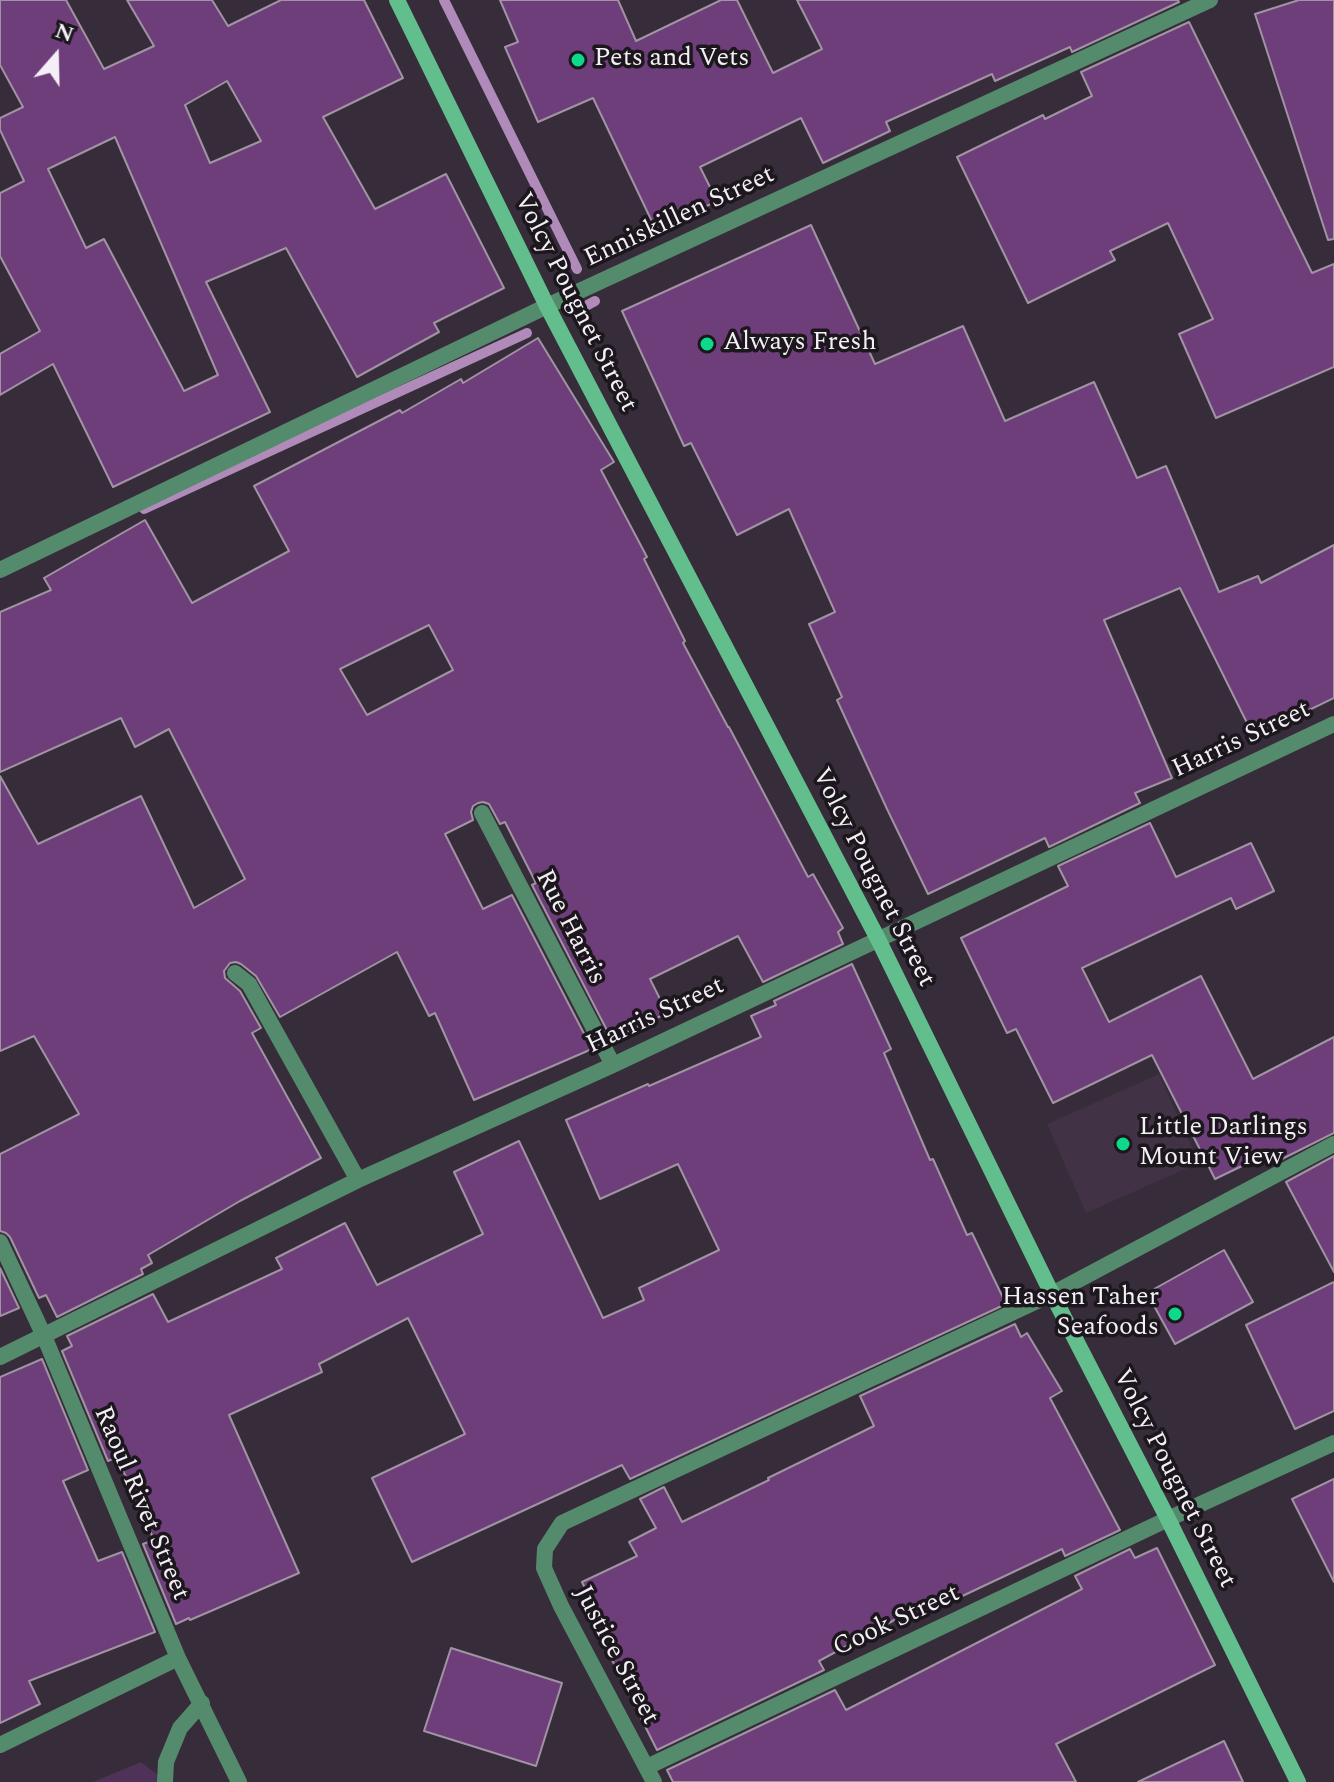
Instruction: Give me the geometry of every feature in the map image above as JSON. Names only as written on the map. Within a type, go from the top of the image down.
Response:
[{"type":"main road","name":"Volcy Pougnet Street","points":[[397,0],[547,306],[878,939],[1052,1294],[1298,1782]]},
{"type":"street","name":"Enniskillen Street","points":[[0,570],[547,306],[1210,0]]},
{"type":"street","name":"Harris Street","points":[[0,1357],[358,1180],[613,1065],[1334,724]]},
{"type":"street","name":"Rue Harris","points":[[482,813],[613,1065]]},
{"type":"street","points":[[235,973],[249,984],[358,1180]]},
{"type":"street","points":[[1052,1294],[1334,1144]]},
{"type":"street","name":"Raoul Rivet Street","points":[[0,1242],[44,1336],[178,1658],[239,1782]]},
{"type":"street","name":"Justice Street","points":[[651,1775],[544,1568],[545,1549],[562,1523],[1052,1294]]},
{"type":"street","name":"Cook Street","points":[[651,1775],[1168,1519],[1334,1443]]},
{"type":"street","points":[[0,1745],[178,1658]]},
{"type":"street","points":[[165,1782],[166,1762],[180,1728],[202,1703]]},
{"type":"shaded area","name":"Little Darlings Mount View","points":[[1159,1074],[1199,1163],[1086,1213],[1047,1124]]},
{"type":"shaded area","points":[[141,1762],[167,1782],[93,1782]]},
{"type":"building","points":[[0,0],[66,0],[104,69],[154,46],[127,0],[212,0],[228,26],[281,0],[364,0],[403,78],[323,117],[375,209],[446,174],[504,288],[434,323],[439,332],[357,377],[286,248],[206,282],[270,412],[113,487],[53,364],[0,395],[0,354],[40,331],[0,256],[0,193],[24,181],[0,130],[0,118],[23,107],[0,65]],"holes":[[[227,81],[261,141],[210,163],[185,105]],[[115,137],[218,375],[184,391],[104,239],[86,248],[48,169]]]},
{"type":"building","points":[[500,0],[618,0],[636,41],[721,0],[737,0],[773,73],[822,49],[797,0],[1179,2],[1072,52],[1070,47],[995,81],[992,74],[886,122],[890,131],[823,163],[801,118],[700,167],[717,201],[656,230],[593,98],[538,122],[505,47],[518,42]]},
{"type":"building","points":[[1299,0],[1334,0],[1334,239],[1328,240],[1255,14]]},
{"type":"building","points":[[1189,22],[1312,273],[1334,264],[1334,367],[1216,418],[1179,334],[1213,319],[1168,223],[1110,251],[1115,260],[1028,303],[957,157],[1043,115],[1045,119],[1092,96],[1081,72]]},
{"type":"building","points":[[811,225],[875,364],[963,326],[1005,421],[1094,382],[1137,478],[1166,466],[1219,592],[1258,576],[1261,583],[1334,545],[1334,698],[1254,737],[1180,588],[1104,620],[1172,778],[1135,793],[1140,803],[1049,847],[1045,838],[928,894],[837,700],[842,697],[809,624],[835,612],[789,509],[737,535],[691,443],[684,446],[622,311]]},
{"type":"building","points":[[538,338],[614,462],[601,470],[647,557],[644,559],[685,641],[683,643],[808,877],[813,874],[843,928],[838,932],[843,944],[763,982],[738,936],[650,979],[667,1013],[612,1040],[532,885],[536,883],[505,822],[500,824],[489,804],[478,803],[471,812],[473,820],[445,834],[483,909],[512,895],[592,1049],[474,1100],[435,1013],[429,1016],[397,952],[280,1017],[256,976],[241,964],[230,963],[224,971],[225,978],[240,991],[261,1028],[252,1033],[321,1158],[148,1255],[152,1263],[141,1269],[143,1274],[57,1317],[46,1295],[39,1298],[10,1237],[0,1231],[0,1154],[79,1114],[34,1036],[0,1051],[0,776],[38,844],[141,796],[194,908],[245,879],[169,729],[135,747],[121,718],[0,772],[0,612],[51,590],[44,578],[145,520],[192,603],[289,551],[254,486],[400,410],[402,413],[461,379],[463,383]],"holes":[[[429,625],[453,670],[367,715],[340,669]]]},
{"type":"building","points":[[1150,823],[1176,877],[1251,843],[1274,891],[1236,909],[1231,898],[1082,968],[1109,1022],[1201,976],[1253,1079],[1334,1037],[1334,1133],[1276,1162],[1271,1152],[1215,1179],[1152,1055],[1053,1103],[1016,1029],[1007,1033],[961,938],[1068,886],[1058,866]]},
{"type":"building","points":[[852,964],[891,1049],[884,1053],[930,1160],[933,1159],[967,1235],[972,1233],[1006,1304],[630,1479],[622,1465],[412,1562],[372,1478],[465,1434],[408,1318],[319,1364],[322,1372],[229,1415],[299,1573],[176,1624],[143,1544],[154,1540],[117,1457],[108,1461],[62,1351],[72,1346],[67,1336],[153,1294],[168,1322],[282,1269],[276,1258],[345,1223],[377,1285],[483,1234],[454,1172],[519,1141],[603,1318],[644,1300],[639,1288],[719,1250],[678,1164],[600,1199],[566,1120],[761,1037],[751,1016],[776,1005],[774,1001]]},
{"type":"building","points":[[1334,1156],[1334,1272],[1286,1182]]},
{"type":"building","points":[[1224,1250],[1253,1302],[1175,1344],[1147,1293]]},
{"type":"building","points":[[0,1268],[19,1308],[0,1316]]},
{"type":"building","points":[[1334,1282],[1334,1411],[1295,1429],[1246,1325]]},
{"type":"building","points":[[1015,1324],[1021,1337],[1027,1333],[1062,1391],[1050,1398],[1120,1530],[1065,1556],[1062,1549],[903,1624],[900,1617],[819,1661],[824,1670],[657,1750],[608,1652],[614,1648],[582,1582],[637,1556],[629,1542],[656,1528],[640,1499],[664,1487],[682,1522],[874,1426],[860,1396]]},
{"type":"building","points":[[42,1359],[88,1470],[63,1481],[98,1561],[122,1552],[155,1632],[29,1681],[40,1704],[0,1723],[0,1377]]},
{"type":"building","points":[[1334,1479],[1334,1582],[1292,1499]]},
{"type":"building","points":[[1157,1548],[1215,1665],[1056,1744],[1076,1782],[673,1782],[667,1770],[835,1690],[846,1710],[1082,1589],[1075,1576],[1130,1549],[1135,1558]]},
{"type":"building","points":[[451,1648],[562,1683],[536,1766],[424,1731]]},
{"type":"building","points":[[1224,1741],[1243,1782],[1138,1782]]},
{"type":"waterway","points":[[444,0],[577,269]]},
{"type":"waterway","points":[[582,308],[595,301]]},
{"type":"waterway","points":[[144,509],[527,333]]},
{"type":"place","name":"Pets and Vets","points":[[578,60]]},
{"type":"place","name":"Always Fresh","points":[[707,344]]},
{"type":"place","name":"Little Darlings Mount View","points":[[1123,1144]]},
{"type":"place","name":"Hassen Taher Seafoods","points":[[1175,1314]]}]
